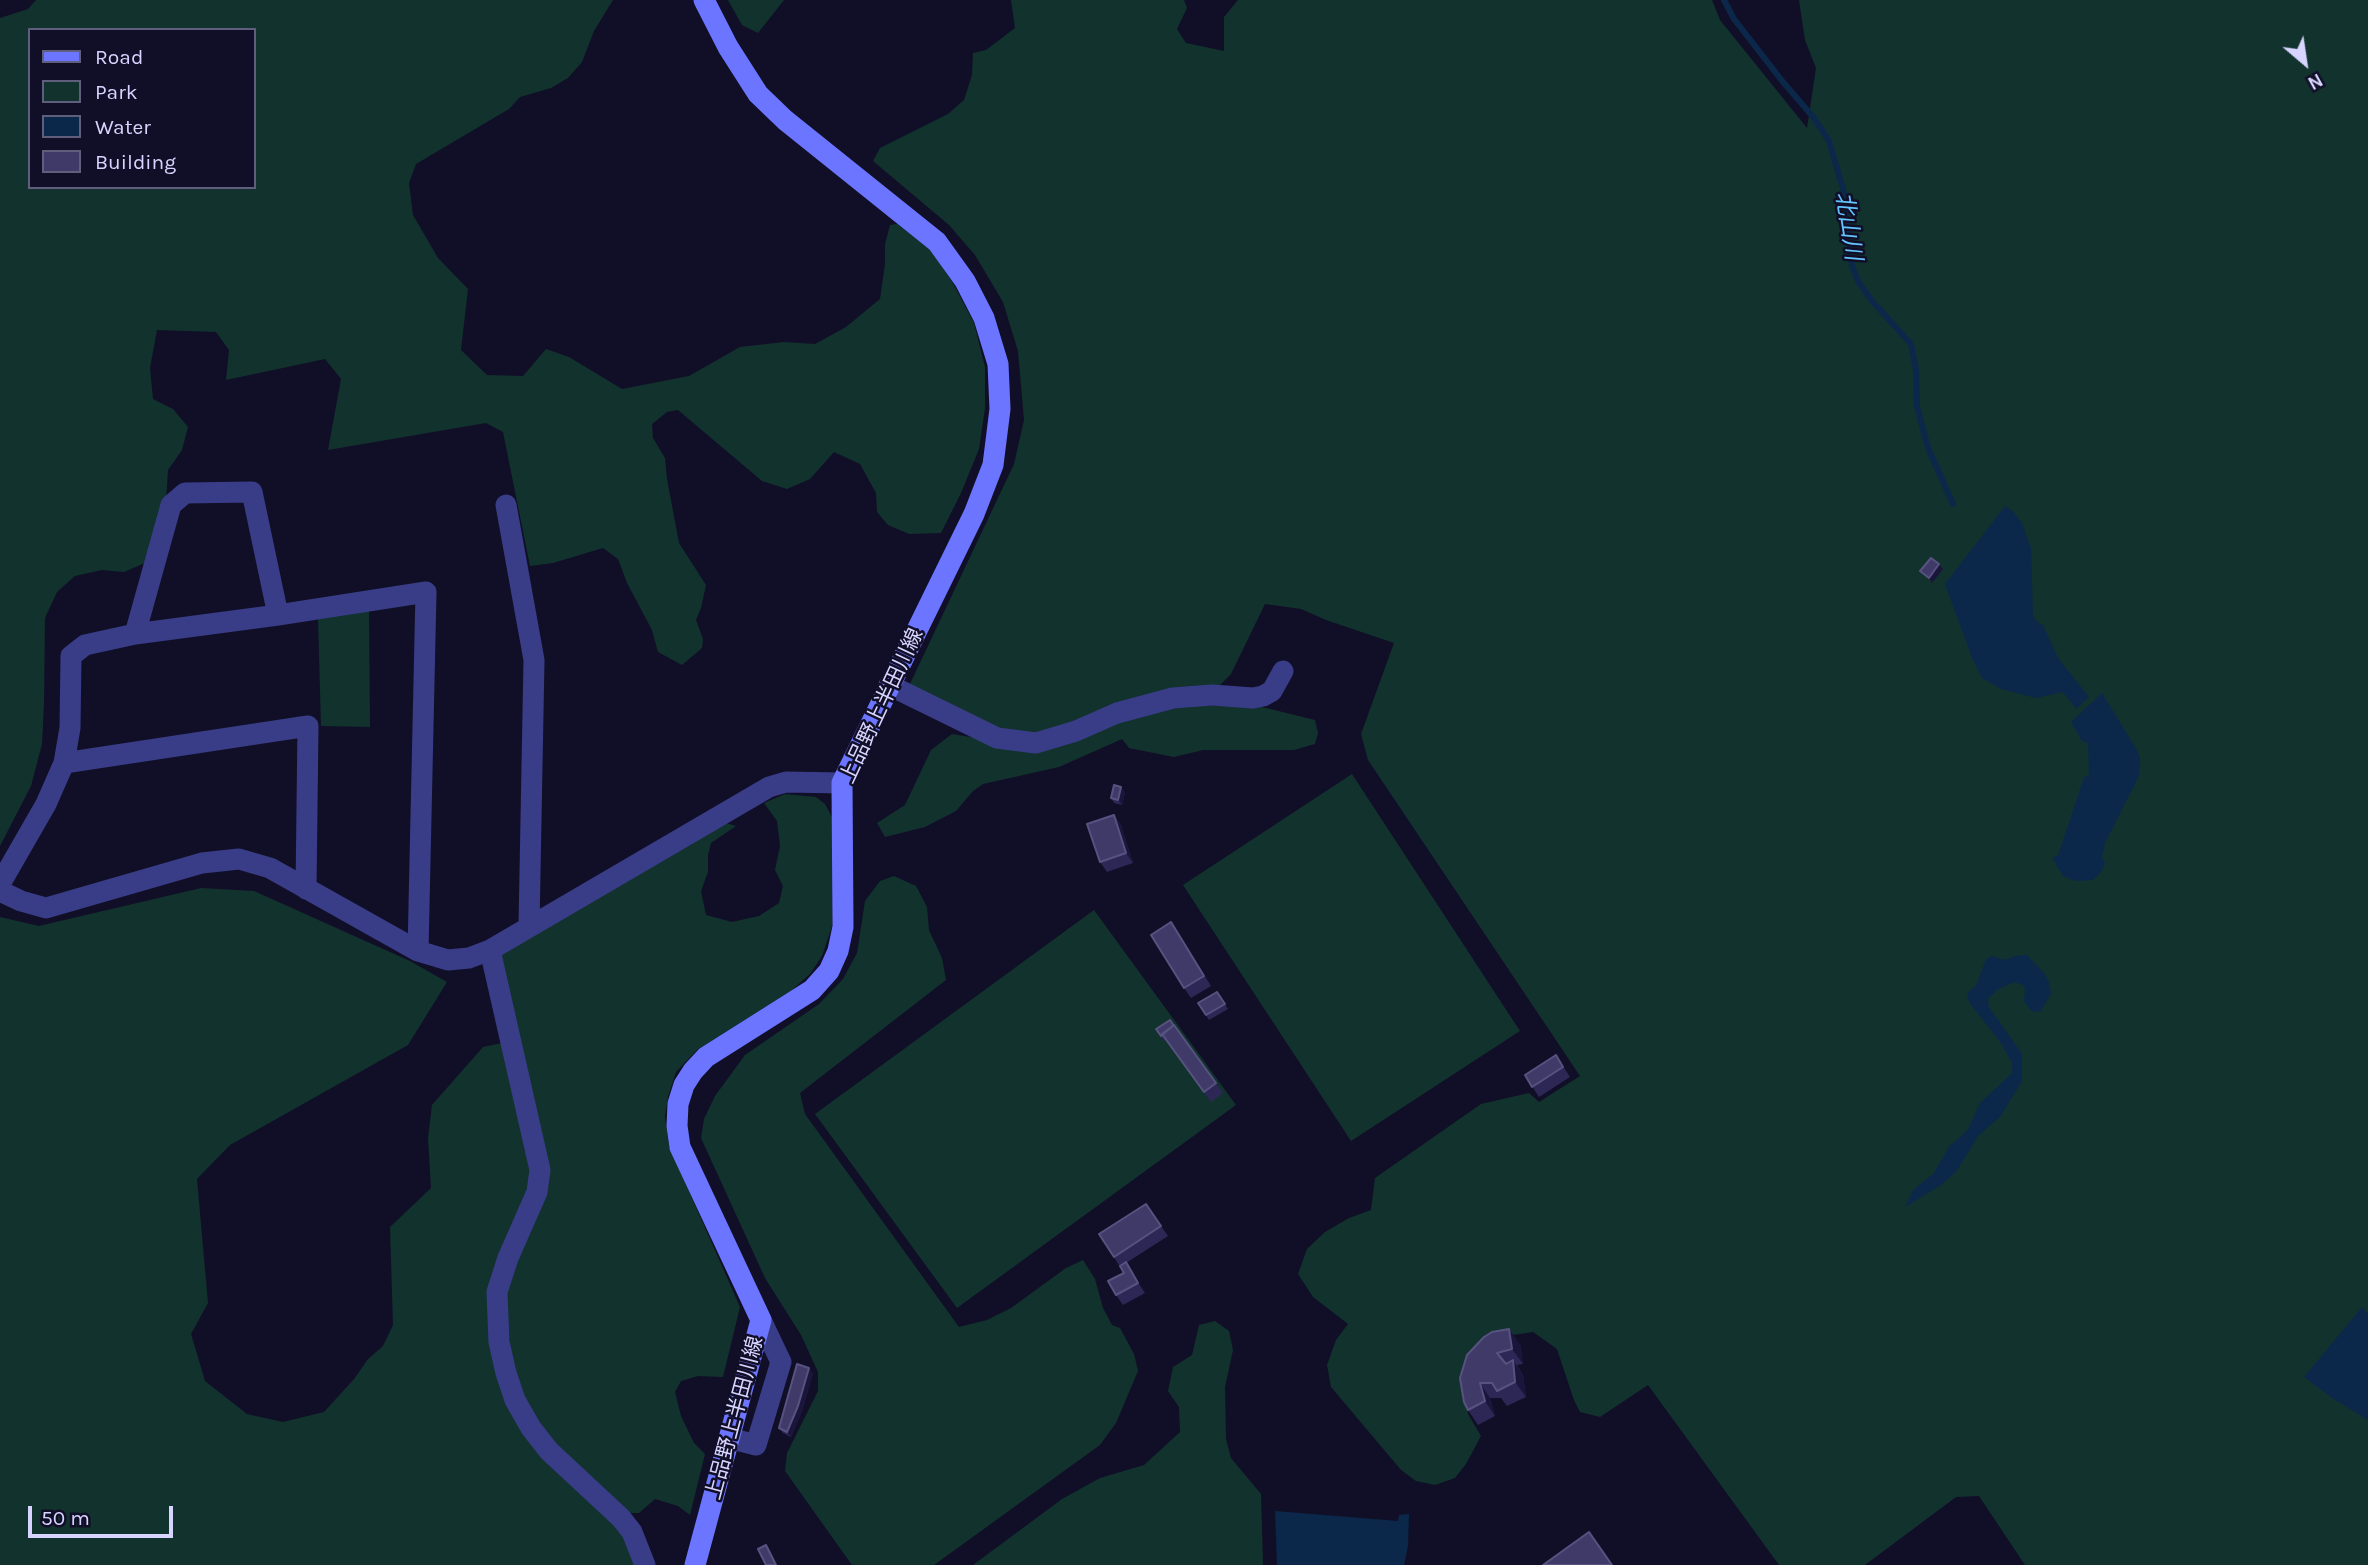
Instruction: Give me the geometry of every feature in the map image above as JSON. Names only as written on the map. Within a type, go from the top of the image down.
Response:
[{"type":"street","name":"上品野上半田川線","points":[[695,1565],[761,1320],[680,1147],[678,1104],[692,1071],[706,1057],[812,990],[829,971],[838,951],[843,927],[842,783],[974,514],[993,465],[1000,409],[998,364],[984,318],[965,281],[937,242],[785,120],[758,94],[728,47],[705,0]]},
{"type":"street","points":[[135,634],[171,505],[185,493],[251,492],[278,615]]},
{"type":"street","points":[[506,505],[534,660],[529,926]]},
{"type":"street","points":[[0,884],[46,804],[64,763],[70,728],[71,656],[85,645],[135,634],[426,592],[418,951]]},
{"type":"street","points":[[889,685],[997,738],[1036,743],[1076,731],[1117,713],[1173,698],[1212,695],[1253,698],[1263,696],[1272,691],[1283,671]]},
{"type":"street","points":[[64,763],[308,726],[306,889]]},
{"type":"street","points":[[0,891],[46,908],[202,863],[239,859],[270,867],[418,951],[448,960],[469,958],[490,950],[769,787],[786,782],[842,783]]},
{"type":"street","points":[[490,950],[540,1170],[537,1192],[508,1258],[497,1292],[499,1342],[506,1373],[515,1400],[531,1428],[549,1451],[621,1518],[632,1532],[645,1565]]},
{"type":"street","points":[[729,1438],[756,1445],[781,1362],[761,1320]]},
{"type":"green space","points":[[36,0],[613,0],[594,31],[582,62],[568,78],[551,88],[520,97],[509,109],[416,164],[409,183],[413,215],[438,258],[468,289],[461,350],[487,375],[523,376],[546,349],[569,357],[622,389],[689,376],[740,347],[784,342],[815,344],[846,327],[880,299],[885,244],[890,225],[897,224],[932,251],[954,285],[974,323],[985,367],[985,408],[979,449],[941,533],[909,534],[888,525],[877,512],[876,493],[860,464],[834,452],[810,479],[787,489],[762,481],[678,410],[667,412],[652,424],[653,438],[665,458],[679,543],[706,585],[696,620],[703,639],[702,648],[682,665],[658,652],[652,630],[627,583],[618,559],[603,548],[553,563],[530,566],[503,432],[486,423],[328,450],[341,379],[325,359],[226,380],[229,350],[216,332],[157,330],[150,368],[153,399],[173,409],[188,427],[182,450],[168,470],[166,502],[145,563],[124,572],[102,570],[75,576],[57,592],[45,618],[42,744],[31,786],[0,846],[0,18],[28,9]]},
{"type":"green space","points":[[728,0],[784,0],[758,33],[742,25]]},
{"type":"green space","points":[[1011,0],[1184,0],[1187,8],[1177,29],[1186,43],[1224,51],[1224,17],[1238,0],[1712,0],[1720,20],[1807,128],[1816,68],[1805,40],[1799,0],[2368,0],[2368,1565],[2025,1565],[1979,1496],[1956,1497],[1865,1565],[1779,1565],[1648,1385],[1600,1417],[1580,1412],[1557,1349],[1533,1332],[1505,1336],[1465,1389],[1468,1414],[1481,1436],[1455,1478],[1435,1485],[1416,1481],[1401,1470],[1331,1387],[1327,1365],[1336,1340],[1348,1324],[1313,1297],[1298,1274],[1307,1249],[1325,1232],[1349,1218],[1371,1210],[1375,1178],[1481,1104],[1529,1093],[1539,1102],[1580,1076],[1368,760],[1361,734],[1394,643],[1301,609],[1265,604],[1231,674],[1217,688],[1040,734],[1003,731],[909,686],[1014,464],[1024,420],[1018,351],[1003,302],[975,255],[949,225],[873,161],[880,148],[948,114],[964,100],[972,75],[973,53],[986,50],[1015,28]]},
{"type":"green space","points":[[369,610],[370,727],[321,726],[318,619]]},
{"type":"green space","points":[[1173,705],[1258,706],[1315,720],[1318,733],[1315,744],[1294,750],[1203,750],[1174,757],[1129,748],[1122,739],[1059,767],[983,784],[973,791],[956,811],[925,827],[885,837],[877,823],[905,805],[931,750],[952,734],[982,739],[1010,749]]},
{"type":"green space","points":[[1352,774],[1520,1031],[1351,1141],[1183,885]]},
{"type":"green space","points":[[785,794],[816,797],[825,804],[833,819],[832,926],[822,956],[810,974],[792,990],[697,1050],[676,1072],[665,1117],[669,1146],[740,1307],[723,1377],[698,1376],[681,1381],[675,1392],[681,1416],[694,1443],[705,1454],[690,1515],[678,1506],[655,1499],[639,1513],[624,1513],[537,1425],[512,1372],[505,1286],[541,1196],[500,952],[726,823],[736,826],[711,843],[708,855],[708,872],[701,891],[706,915],[732,922],[759,916],[779,903],[783,886],[775,870],[780,846],[777,821],[764,803]]},
{"type":"green space","points":[[894,876],[916,886],[927,907],[929,930],[942,958],[946,980],[800,1093],[805,1114],[959,1327],[987,1320],[1011,1308],[1066,1268],[1083,1260],[1095,1279],[1103,1308],[1112,1325],[1120,1328],[1134,1354],[1138,1371],[1116,1423],[1100,1445],[934,1565],[852,1565],[785,1471],[787,1453],[818,1391],[818,1372],[801,1335],[765,1278],[701,1138],[704,1119],[715,1096],[745,1055],[819,1004],[843,979],[857,953],[865,901],[880,881]]},
{"type":"green space","points":[[201,888],[254,891],[410,961],[447,982],[408,1045],[230,1145],[197,1179],[208,1303],[191,1334],[205,1381],[247,1414],[283,1422],[324,1412],[354,1379],[368,1359],[383,1346],[393,1325],[390,1227],[431,1188],[428,1138],[432,1105],[483,1047],[507,1042],[535,1167],[533,1190],[499,1265],[501,1375],[623,1531],[638,1565],[0,1565],[0,917],[39,926]]},
{"type":"green space","points":[[1094,910],[1236,1105],[957,1308],[815,1114]]},
{"type":"green space","points":[[1215,1321],[1229,1331],[1233,1350],[1225,1387],[1226,1439],[1231,1458],[1261,1494],[1263,1565],[973,1565],[1062,1499],[1100,1478],[1144,1465],[1180,1432],[1179,1407],[1168,1391],[1173,1367],[1192,1355],[1199,1325]]},
{"type":"water","points":[[2005,506],[2013,511],[2022,523],[2031,548],[2033,615],[2037,622],[2043,625],[2058,658],[2089,697],[2076,709],[2063,692],[2036,698],[2001,689],[1982,678],[1945,584]]},
{"type":"water","points":[[2102,693],[2137,750],[2140,758],[2139,776],[2105,843],[2102,857],[2105,863],[2101,872],[2093,880],[2076,881],[2063,876],[2052,858],[2058,855],[2084,777],[2089,776],[2088,743],[2082,741],[2071,722]]},
{"type":"water","points":[[2027,955],[2049,982],[2051,994],[2040,1012],[2031,1011],[2024,1001],[2023,985],[2015,982],[1998,989],[1988,999],[1989,1007],[2022,1054],[2022,1081],[2000,1117],[1979,1135],[1956,1172],[1941,1185],[1905,1207],[1913,1190],[1934,1173],[1950,1145],[1968,1129],[1980,1103],[2012,1073],[2012,1063],[2001,1043],[1967,997],[1969,991],[1976,986],[1986,959],[1992,956],[2005,960]]},
{"type":"water","points":[[2362,1307],[2368,1314],[2368,1420],[2304,1377]]},
{"type":"water","points":[[1275,1511],[1398,1521],[1399,1515],[1409,1514],[1408,1546],[1404,1565],[1277,1565]]},
{"type":"building","points":[[1931,558],[1939,564],[1929,578],[1920,571]]},
{"type":"building","points":[[1114,785],[1121,787],[1118,800],[1111,798]]},
{"type":"building","points":[[1114,815],[1126,853],[1100,862],[1087,824]]},
{"type":"building","points":[[1171,922],[1204,976],[1184,988],[1151,935]]},
{"type":"building","points":[[1217,992],[1225,1004],[1206,1015],[1198,1003]]},
{"type":"building","points":[[1170,1020],[1174,1025],[1161,1036],[1156,1029]]},
{"type":"building","points":[[1174,1025],[1216,1083],[1204,1092],[1162,1034]]},
{"type":"building","points":[[1556,1055],[1563,1067],[1532,1087],[1525,1075]]},
{"type":"building","points":[[1146,1204],[1161,1226],[1114,1257],[1099,1234]]},
{"type":"building","points":[[1126,1262],[1138,1283],[1116,1295],[1108,1281],[1124,1273],[1120,1266]]},
{"type":"building","points":[[1509,1329],[1512,1349],[1497,1353],[1506,1364],[1513,1360],[1515,1382],[1497,1391],[1492,1383],[1480,1383],[1485,1401],[1468,1410],[1460,1378],[1467,1355],[1492,1332]]},
{"type":"building","points":[[797,1364],[809,1368],[787,1432],[779,1428]]},
{"type":"building","points":[[1589,1532],[1612,1565],[1543,1565]]},
{"type":"building","points":[[766,1545],[776,1565],[766,1565],[758,1549]]},
{"type":"waterway","name":"北山川","points":[[1724,0],[1734,19],[1814,118],[1829,141],[1843,189],[1852,266],[1859,283],[1872,301],[1911,344],[1916,370],[1917,407],[1928,448],[1953,504]]}]
